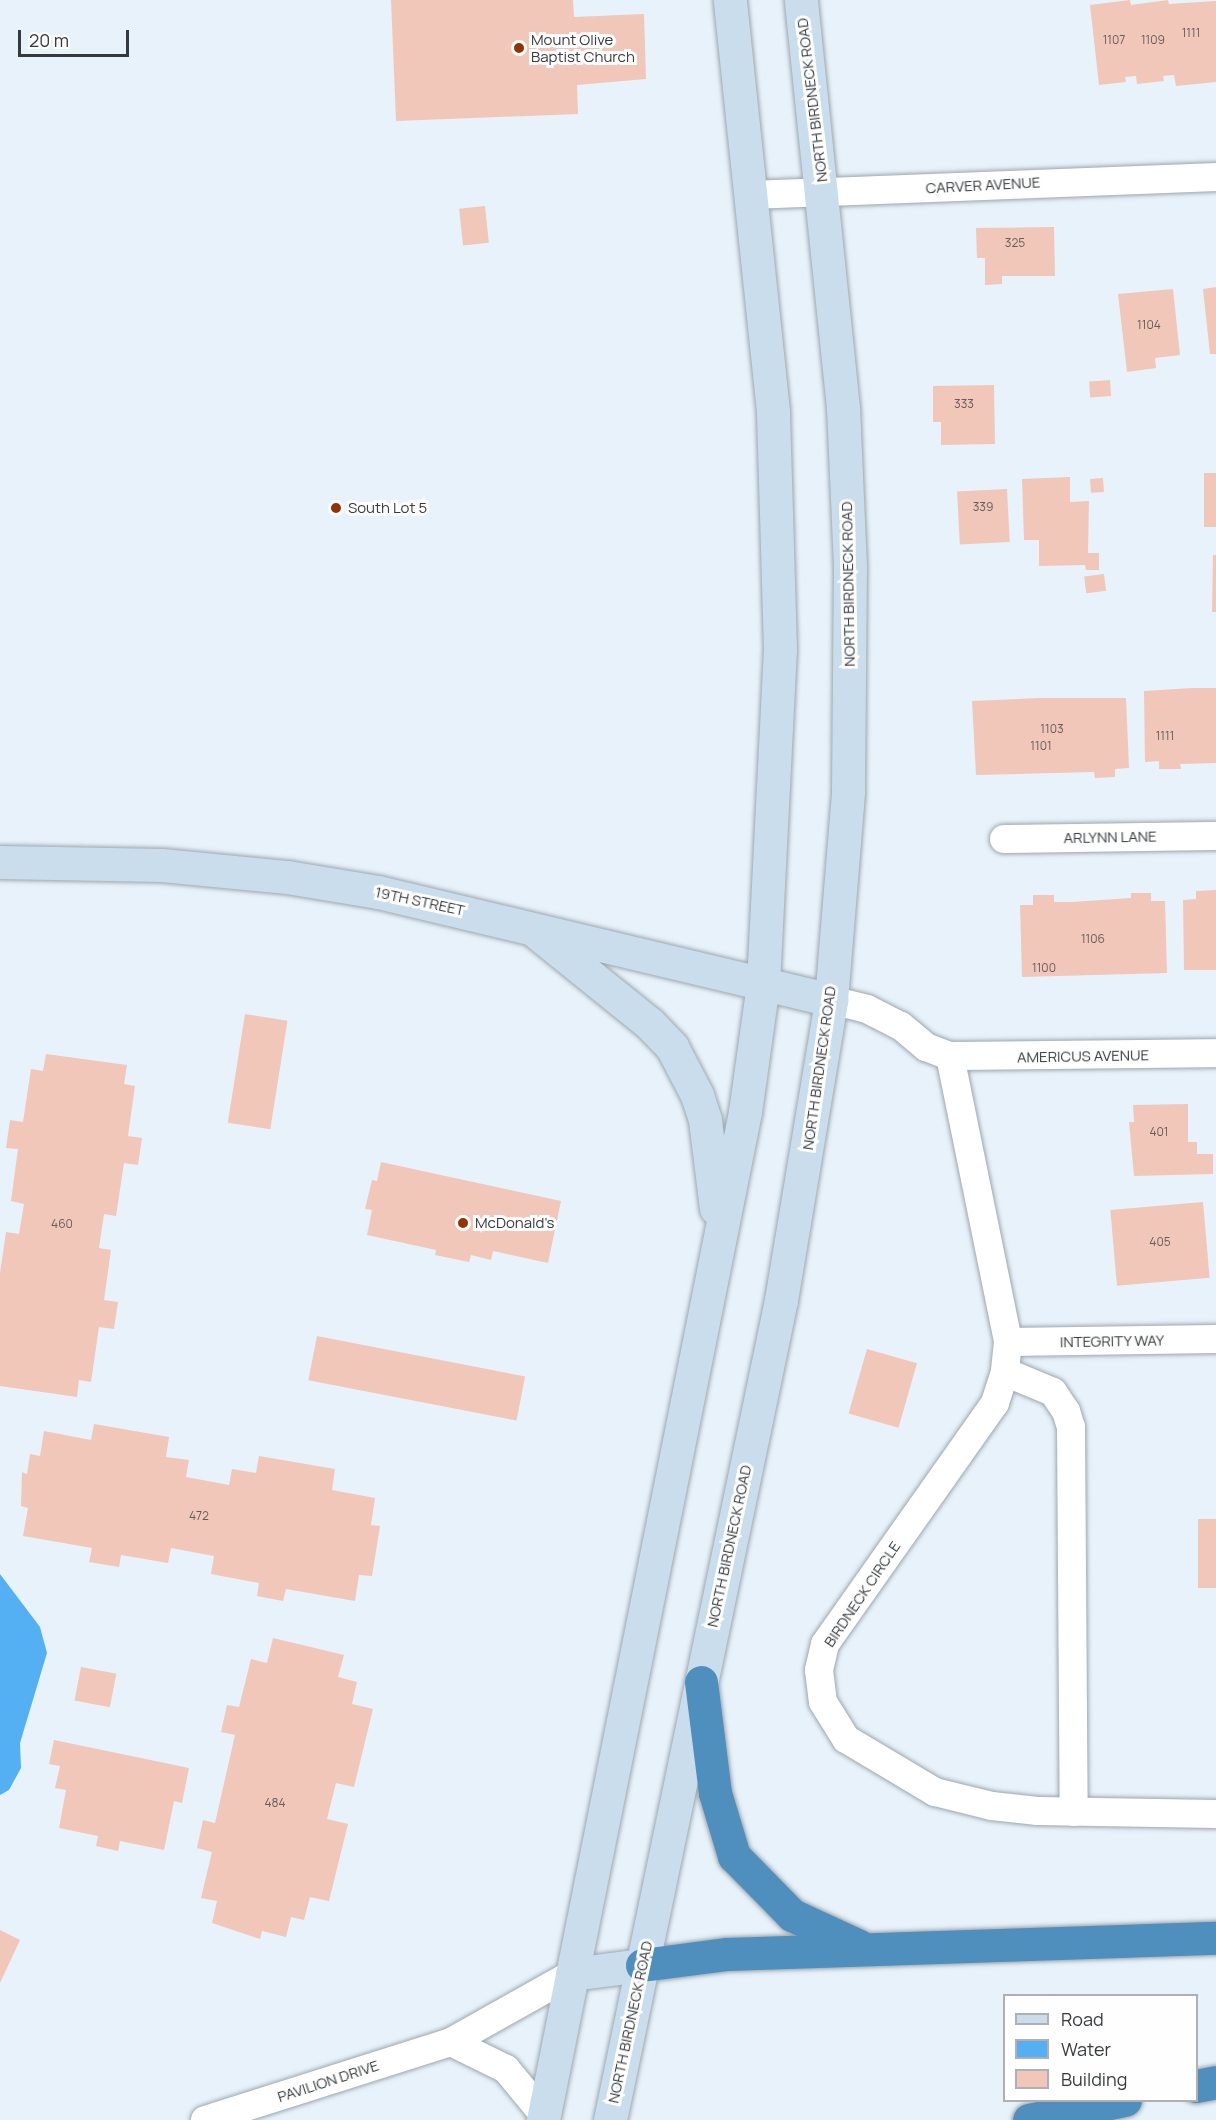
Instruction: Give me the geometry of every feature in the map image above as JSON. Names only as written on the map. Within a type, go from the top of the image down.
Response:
[{"type":"highway","points":[[701,1682],[716,1793],[734,1857],[792,1915],[864,1948]]},
{"type":"highway","points":[[642,1965],[727,1954],[1216,1938]]},
{"type":"highway","points":[[1198,2086],[1216,2082]]},
{"type":"highway","points":[[1029,2120],[1115,2102]]},
{"type":"main road","points":[[543,2118],[745,1112],[763,984],[780,649],[773,411],[730,0]]},
{"type":"main road","name":"NORTH BIRDNECK ROAD","points":[[610,2120],[781,1300],[831,1000],[848,791],[850,567],[843,408],[823,192],[801,0]]},
{"type":"main road","name":"19TH STREET","points":[[0,862],[162,865],[287,877],[378,892],[831,1000]]},
{"type":"main road","points":[[527,926],[650,1024],[672,1047],[697,1095],[705,1120],[719,1239]]},
{"type":"main road","name":"PAVILION DRIVE","points":[[572,1974],[642,1965]]},
{"type":"street","name":"CARVER AVENUE","points":[[751,195],[1216,177]]},
{"type":"street","name":"ARLYNN LANE","points":[[1004,839],[1216,836]]},
{"type":"street","points":[[831,1000],[867,1009],[901,1026],[926,1047],[950,1056]]},
{"type":"street","name":"AMERICUS AVENUE","points":[[950,1056],[1216,1053]]},
{"type":"street","name":"BIRDNECK CIRCLE","points":[[950,1056],[1008,1342],[1005,1372],[995,1403],[825,1644],[819,1671],[823,1702],[846,1739],[935,1792],[992,1806],[1074,1812],[1216,1814]]},
{"type":"street","name":"INTEGRITY WAY","points":[[1008,1342],[1216,1339]]},
{"type":"street","points":[[1005,1372],[1053,1392],[1066,1411],[1071,1427],[1074,1812]]},
{"type":"street","name":"PAVILION DRIVE","points":[[205,2120],[451,2043],[572,1974]]},
{"type":"street","points":[[451,2043],[506,2069],[543,2118]]},
{"type":"water","points":[[0,1574],[40,1627],[47,1653],[20,1743],[21,1768],[9,1790],[0,1795]]},
{"type":"building","name":"Mount Olive Baptist Church","points":[[391,0],[573,0],[574,17],[644,14],[646,79],[577,85],[578,114],[396,121]]},
{"type":"building","points":[[1130,0],[1131,5],[1168,0],[1169,4],[1216,1],[1216,82],[1176,86],[1174,75],[1163,76],[1164,81],[1137,84],[1136,76],[1125,77],[1126,82],[1099,85],[1090,5]]},
{"type":"building","points":[[485,206],[489,243],[463,246],[459,209]]},
{"type":"building","points":[[1054,227],[1055,276],[1002,276],[1002,284],[985,285],[985,258],[977,258],[976,228]]},
{"type":"building","points":[[1216,287],[1216,354],[1210,354],[1203,289]]},
{"type":"building","points":[[1173,289],[1180,355],[1155,358],[1156,368],[1127,372],[1118,294]]},
{"type":"building","points":[[1110,380],[1111,396],[1090,397],[1089,381]]},
{"type":"building","points":[[994,385],[995,444],[941,445],[941,422],[933,422],[933,386]]},
{"type":"building","points":[[1204,473],[1216,473],[1216,527],[1204,527]]},
{"type":"building","points":[[1070,477],[1070,502],[1089,501],[1088,553],[1099,553],[1099,570],[1086,570],[1085,565],[1039,566],[1039,540],[1024,540],[1022,479]]},
{"type":"building","points":[[1103,478],[1104,492],[1091,493],[1090,479]]},
{"type":"building","points":[[1007,489],[1010,542],[960,545],[957,492]]},
{"type":"building","points":[[1213,555],[1216,555],[1216,612],[1212,612]]},
{"type":"building","points":[[1104,574],[1106,591],[1086,593],[1084,576]]},
{"type":"building","points":[[1216,688],[1216,763],[1180,764],[1181,769],[1159,769],[1159,761],[1145,762],[1144,691]]},
{"type":"building","points":[[1126,698],[1129,768],[1115,769],[1115,777],[1095,778],[1094,772],[976,775],[972,701]]},
{"type":"building","points":[[1216,890],[1216,970],[1184,970],[1183,900],[1196,899],[1196,891]]},
{"type":"building","points":[[1131,893],[1151,893],[1151,901],[1165,901],[1167,973],[1022,977],[1020,905],[1033,905],[1033,895],[1054,895],[1054,902],[1072,902],[1131,898]]},
{"type":"building","points":[[245,1014],[287,1021],[270,1129],[228,1123]]},
{"type":"building","points":[[46,1054],[127,1065],[124,1084],[135,1086],[128,1136],[142,1138],[138,1165],[124,1163],[116,1216],[104,1214],[99,1248],[111,1250],[104,1300],[118,1302],[114,1329],[99,1327],[91,1382],[79,1380],[77,1397],[0,1386],[0,1273],[6,1232],[19,1234],[24,1204],[11,1201],[18,1149],[6,1148],[10,1120],[23,1122],[31,1069],[43,1071]]},
{"type":"building","points":[[1188,1104],[1188,1142],[1197,1142],[1197,1154],[1213,1154],[1213,1174],[1134,1176],[1129,1122],[1134,1122],[1133,1105]]},
{"type":"building","name":"McDonald's","points":[[381,1162],[561,1201],[548,1263],[493,1251],[491,1260],[471,1255],[469,1262],[435,1255],[436,1250],[367,1235],[372,1210],[365,1209],[372,1180],[377,1181]]},
{"type":"building","points":[[1203,1202],[1210,1278],[1117,1286],[1110,1210]]},
{"type":"building","points":[[317,1336],[525,1376],[517,1421],[308,1380]]},
{"type":"building","points":[[867,1349],[917,1363],[899,1428],[849,1413]]},
{"type":"building","points":[[94,1424],[169,1437],[166,1457],[189,1460],[186,1477],[229,1485],[232,1469],[256,1473],[259,1456],[335,1469],[332,1490],[375,1498],[371,1525],[380,1526],[372,1576],[359,1575],[355,1601],[286,1589],[283,1601],[257,1596],[259,1583],[211,1574],[214,1556],[171,1548],[168,1563],[121,1555],[119,1567],[89,1562],[92,1548],[23,1536],[28,1508],[21,1506],[22,1472],[27,1474],[30,1454],[40,1456],[44,1431],[91,1440]]},
{"type":"building","points":[[1198,1519],[1216,1519],[1216,1588],[1198,1588]]},
{"type":"building","points":[[273,1638],[344,1655],[338,1677],[357,1682],[352,1704],[373,1709],[354,1787],[336,1783],[327,1819],[348,1824],[329,1901],[310,1897],[304,1920],[291,1917],[286,1937],[262,1931],[260,1939],[212,1923],[217,1901],[201,1898],[212,1852],[197,1848],[203,1820],[215,1823],[235,1735],[221,1732],[227,1705],[239,1707],[251,1659],[267,1663]]},
{"type":"building","points":[[81,1667],[116,1674],[110,1707],[75,1700]]},
{"type":"building","points":[[54,1740],[189,1768],[182,1803],[174,1801],[164,1850],[120,1841],[118,1851],[96,1846],[98,1836],[59,1828],[66,1790],[55,1788],[60,1766],[49,1764]]},
{"type":"building","points":[[0,1930],[20,1940],[0,1983]]},
{"type":"place","name":"Mount Olive Baptist Church","points":[[519,48]]},
{"type":"place","name":"South Lot 5","points":[[336,508]]},
{"type":"place","name":"McDonald's","points":[[463,1223]]}]
